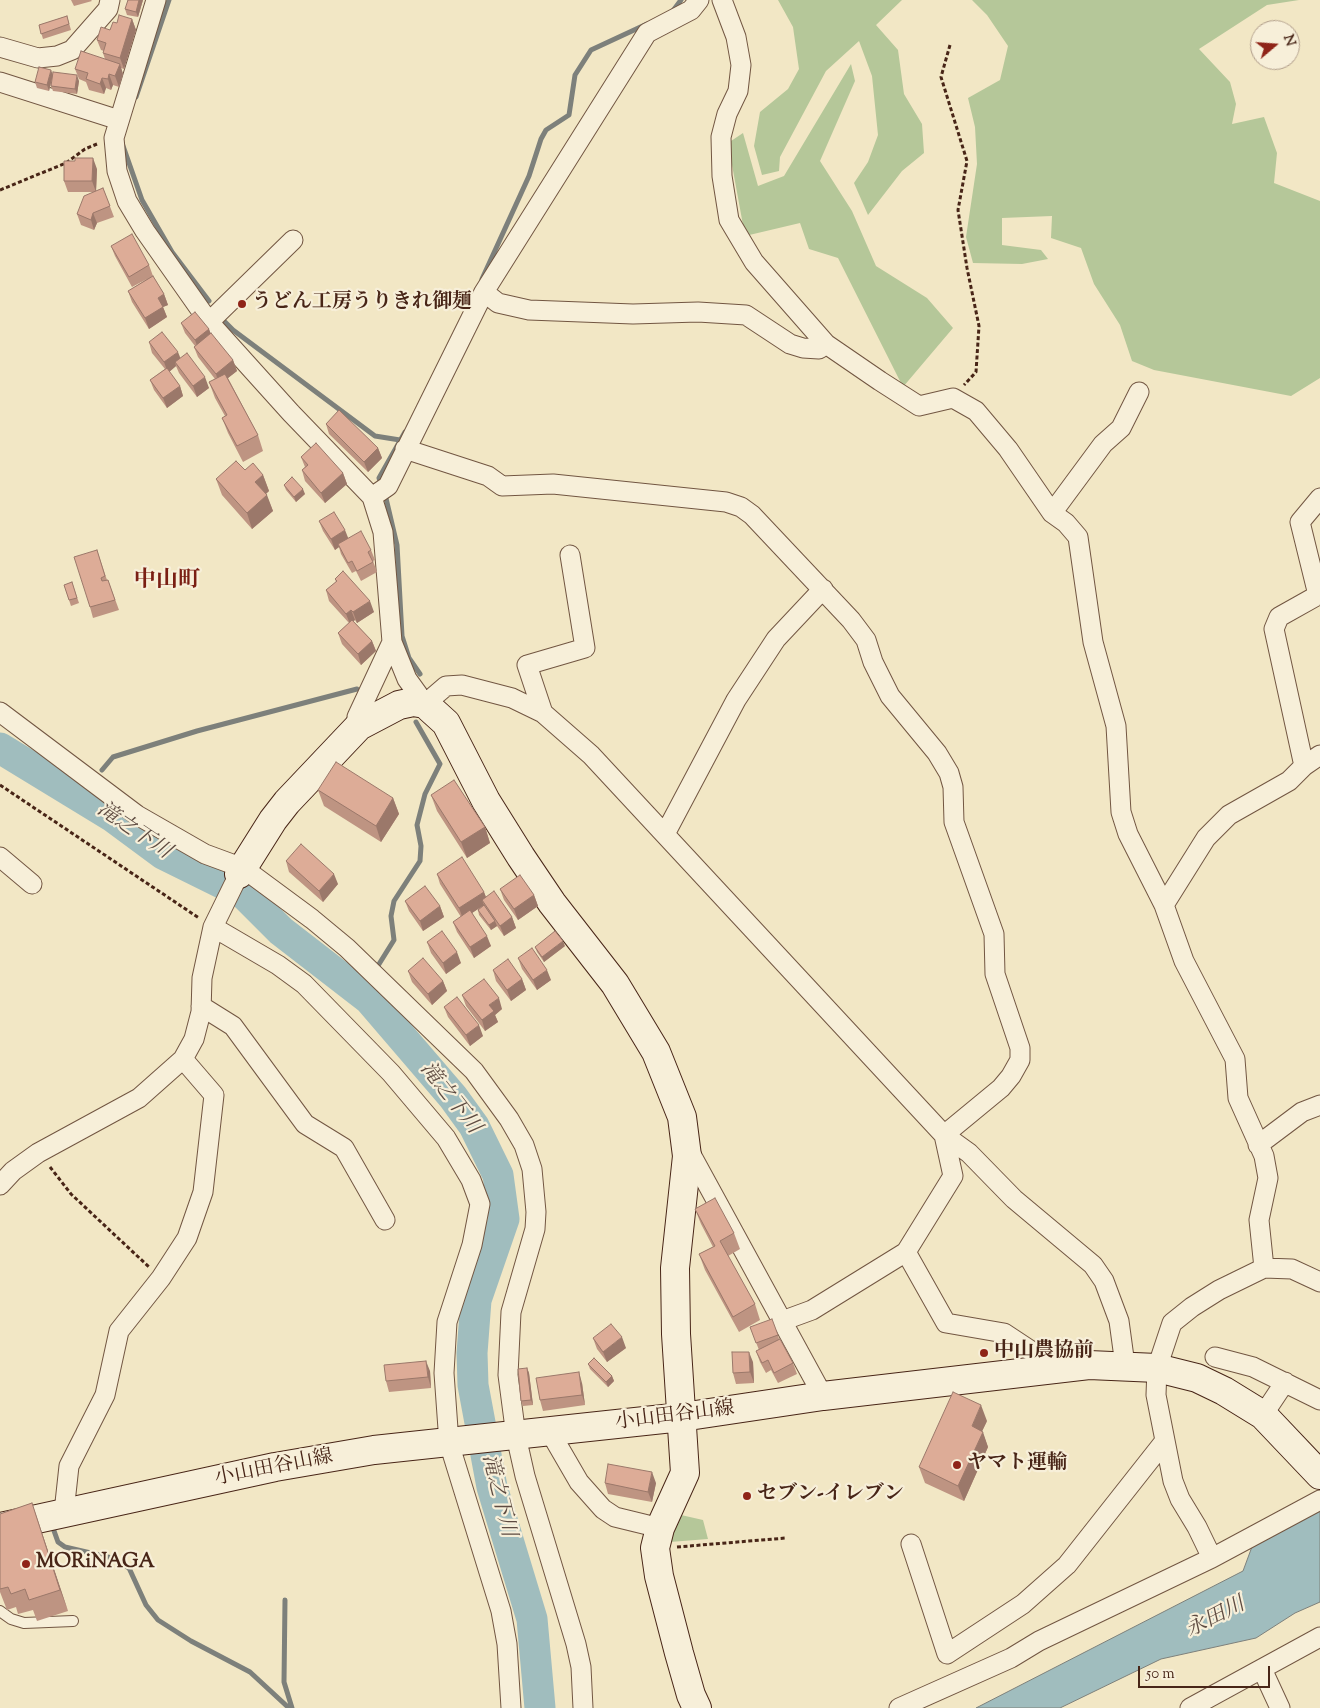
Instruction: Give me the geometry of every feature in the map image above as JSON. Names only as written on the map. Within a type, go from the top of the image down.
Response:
[{"type":"main road","points":[[241,871],[287,802],[360,726],[399,705],[413,702],[425,704],[446,723],[486,801],[521,857],[552,903],[615,984],[639,1022],[670,1083],[682,1117],[687,1147],[675,1268],[676,1334],[685,1473],[657,1538],[659,1576],[691,1695],[697,1708]]},
{"type":"main road","name":"小山田谷山線","points":[[0,1527],[284,1466],[374,1450],[682,1417],[823,1396],[1057,1368],[1125,1365],[1157,1368],[1197,1378],[1224,1391],[1263,1415],[1320,1475]]},
{"type":"street","points":[[0,47],[38,58],[57,56],[72,50],[108,9],[110,0]]},
{"type":"street","points":[[156,0],[117,129],[117,171],[127,201],[145,232],[209,322],[291,413],[379,492]]},
{"type":"street","points":[[698,0],[691,10],[647,33],[484,292],[405,449],[379,492],[392,642],[407,678],[425,704],[446,686],[462,685],[512,698],[543,713],[591,755],[944,1136],[969,1153],[1014,1199],[1092,1265],[1104,1281],[1119,1321],[1125,1365]]},
{"type":"street","points":[[722,0],[736,37],[741,66],[738,91],[727,114],[721,137],[722,176],[729,220],[754,262],[826,344],[919,406],[953,398],[976,411],[1008,449],[1052,513],[1066,523],[1078,537],[1094,642],[1116,726],[1121,812],[1128,834],[1164,906],[1184,961],[1235,1059],[1238,1098],[1264,1156],[1268,1178],[1259,1220],[1264,1268]]},
{"type":"street","points":[[0,82],[117,129]]},
{"type":"street","points":[[209,322],[293,240]]},
{"type":"street","points":[[484,292],[498,303],[528,310],[633,314],[698,312],[746,315],[790,344],[803,348],[819,349],[826,344]]},
{"type":"street","points":[[1052,513],[1103,444],[1121,428],[1139,392]]},
{"type":"street","points":[[405,449],[488,476],[502,486],[553,484],[726,502],[741,507],[752,515],[824,589],[866,640],[873,662],[890,696],[937,753],[950,773],[953,787],[954,822],[994,934],[995,974],[1020,1048],[1020,1060],[1011,1076],[1000,1088],[944,1136]]},
{"type":"street","points":[[1304,766],[1274,629],[1280,617],[1319,594],[1300,522],[1320,498]]},
{"type":"street","points":[[543,713],[528,665],[585,648],[570,555]]},
{"type":"street","points":[[665,834],[736,700],[776,639],[824,589]]},
{"type":"street","points":[[360,726],[357,717],[392,642]]},
{"type":"street","points":[[0,712],[137,815],[205,854],[241,871],[312,919],[365,965],[474,1072],[509,1119],[524,1145],[532,1169],[535,1189],[535,1229],[511,1312],[508,1342],[512,1436],[576,1644],[581,1666],[583,1708]]},
{"type":"street","points":[[1164,906],[1206,838],[1229,815],[1282,786],[1304,766],[1320,755]]},
{"type":"street","points":[[0,857],[32,884]]},
{"type":"street","points":[[0,1184],[13,1171],[38,1152],[139,1098],[183,1060],[194,1039],[201,1006],[202,978],[215,922],[241,871]]},
{"type":"street","points":[[215,922],[304,984],[391,1073],[446,1138],[471,1180],[480,1204],[472,1244],[447,1322],[444,1373],[453,1443],[501,1611],[508,1644],[511,1708]]},
{"type":"street","points":[[201,1006],[233,1026],[305,1124],[344,1148],[385,1220]]},
{"type":"street","points":[[64,1512],[69,1466],[105,1395],[119,1331],[161,1278],[187,1238],[204,1192],[214,1095],[183,1060]]},
{"type":"street","points":[[1258,1145],[1302,1112],[1320,1105]]},
{"type":"street","points":[[782,1320],[812,1310],[906,1252],[952,1176],[944,1136]]},
{"type":"street","points":[[687,1147],[823,1396]]},
{"type":"street","points":[[906,1252],[946,1323],[1004,1333],[1057,1368]]},
{"type":"street","points":[[1212,1558],[1197,1527],[1180,1499],[1173,1481],[1156,1395],[1157,1368],[1172,1323],[1192,1307],[1219,1290],[1264,1268],[1292,1269],[1320,1282]]},
{"type":"street","points":[[1214,1357],[1253,1367],[1320,1400]]},
{"type":"street","points":[[1263,1415],[1285,1382]]},
{"type":"street","points":[[550,1432],[580,1482],[603,1509],[657,1538]]},
{"type":"street","points":[[911,1544],[947,1654],[1023,1604],[1067,1564],[1164,1442]]},
{"type":"street","points":[[899,1708],[1011,1658],[1039,1641],[1212,1558],[1320,1500]]},
{"type":"street","points":[[1190,1708],[1320,1637]]},
{"type":"street","points":[[1262,1669],[1280,1708]]},
{"type":"lane","points":[[0,1611],[10,1619],[24,1623],[73,1621]]},
{"type":"path","points":[[950,45],[941,77],[967,161],[958,210],[979,326],[976,372],[953,398]]},
{"type":"path","points":[[0,190],[66,163],[85,148],[117,129]]},
{"type":"path","points":[[0,785],[215,922]]},
{"type":"path","points":[[38,1152],[71,1194],[161,1278]]},
{"type":"path","points":[[657,1538],[786,1538]]},
{"type":"green space","points":[[778,0],[902,0],[876,25],[898,50],[904,94],[922,124],[924,153],[902,171],[868,215],[854,183],[868,162],[878,135],[872,76],[859,41],[826,71],[780,157],[779,171],[762,175],[754,146],[760,112],[788,89],[799,69],[793,27]]},
{"type":"green space","points":[[972,0],[1299,0],[1267,5],[1199,49],[1230,82],[1236,104],[1232,124],[1264,117],[1277,153],[1274,183],[1320,201],[1320,378],[1291,396],[1154,370],[1132,361],[1120,325],[1094,284],[1081,248],[1051,238],[1052,216],[1002,218],[1002,245],[1041,250],[1048,259],[1022,264],[973,263],[966,237],[977,164],[975,127],[968,98],[1000,80],[1008,46],[987,15]]},
{"type":"green space","points":[[851,64],[855,81],[820,161],[852,211],[876,266],[927,298],[953,328],[903,387],[838,258],[809,249],[800,223],[745,236],[728,143],[743,133],[758,186],[784,176]]},
{"type":"green space","points":[[681,1515],[703,1520],[708,1539],[670,1542]]},
{"type":"water","name":"永田川","points":[[1320,1506],[1320,1602],[1295,1613],[1256,1638],[1161,1659],[1060,1708],[976,1708],[1243,1571],[1253,1544]]},
{"type":"building","points":[[128,0],[139,0],[136,12],[125,9]]},
{"type":"building","points":[[119,15],[132,19],[120,58],[103,53],[106,43],[97,40],[101,27],[110,30],[113,22],[117,23]]},
{"type":"building","points":[[67,16],[69,24],[41,34],[39,25]]},
{"type":"building","points":[[81,51],[120,64],[115,76],[109,74],[108,79],[102,78],[100,84],[86,79],[88,73],[75,69]]},
{"type":"building","points":[[39,67],[51,70],[47,85],[35,82]]},
{"type":"building","points":[[53,72],[77,75],[75,89],[51,86]]},
{"type":"building","points":[[75,158],[93,158],[92,181],[64,181],[64,161],[75,161]]},
{"type":"building","points":[[103,188],[110,206],[93,213],[91,220],[77,214],[84,196]]},
{"type":"building","points":[[132,234],[149,265],[129,277],[111,246]]},
{"type":"building","points":[[153,276],[164,294],[158,298],[163,307],[145,318],[128,291]]},
{"type":"building","points":[[195,312],[209,329],[195,340],[181,323]]},
{"type":"building","points":[[162,332],[178,352],[164,362],[149,342]]},
{"type":"building","points":[[211,333],[233,360],[216,374],[194,347]]},
{"type":"building","points":[[187,353],[205,377],[193,386],[175,362]]},
{"type":"building","points":[[167,368],[180,386],[163,398],[150,380]]},
{"type":"building","points":[[225,374],[258,435],[237,446],[222,418],[227,415],[209,382]]},
{"type":"building","points":[[339,410],[378,448],[364,462],[326,424]]},
{"type":"building","points":[[316,443],[343,473],[321,493],[302,470],[308,465],[301,457]]},
{"type":"building","points":[[236,461],[245,470],[253,463],[263,475],[255,482],[267,495],[247,513],[216,479]]},
{"type":"building","points":[[292,477],[303,489],[294,497],[284,485]]},
{"type":"building","points":[[334,512],[345,530],[331,539],[319,521]]},
{"type":"building","points":[[361,531],[371,550],[368,552],[373,562],[357,571],[352,561],[348,563],[338,544]]},
{"type":"building","points":[[97,550],[105,576],[101,578],[102,581],[108,580],[115,600],[90,607],[74,557]]},
{"type":"building","points":[[343,571],[370,601],[353,612],[351,610],[346,614],[326,590],[337,581],[335,579]]},
{"type":"building","points":[[72,582],[77,598],[69,600],[64,585]]},
{"type":"building","points":[[352,620],[372,641],[358,654],[338,633]]},
{"type":"building","points":[[336,762],[393,798],[376,826],[318,790]]},
{"type":"building","points":[[454,780],[485,827],[461,842],[431,795]]},
{"type":"building","points":[[301,844],[334,874],[319,891],[286,861]]},
{"type":"building","points":[[462,857],[484,892],[459,908],[437,874]]},
{"type":"building","points":[[520,875],[534,895],[514,909],[500,889]]},
{"type":"building","points":[[425,886],[440,906],[420,921],[405,901]]},
{"type":"building","points":[[494,891],[512,917],[500,926],[482,900]]},
{"type":"building","points":[[484,905],[495,921],[489,925],[478,910]]},
{"type":"building","points":[[470,910],[487,936],[470,947],[453,922]]},
{"type":"building","points":[[442,931],[457,952],[443,963],[427,942]]},
{"type":"building","points":[[555,931],[563,941],[542,957],[535,947]]},
{"type":"building","points":[[532,948],[547,970],[533,980],[518,958]]},
{"type":"building","points":[[423,958],[443,981],[428,994],[408,971]]},
{"type":"building","points":[[508,959],[522,979],[507,990],[493,970]]},
{"type":"building","points":[[484,979],[499,998],[489,1005],[494,1011],[482,1020],[462,995]]},
{"type":"building","points":[[457,997],[479,1025],[466,1035],[444,1007]]},
{"type":"building","points":[[715,1198],[734,1233],[720,1241],[755,1304],[733,1317],[699,1254],[715,1246],[695,1209]]},
{"type":"building","points":[[772,1319],[778,1335],[756,1343],[750,1327]]},
{"type":"building","points":[[611,1324],[622,1337],[603,1352],[593,1338]]},
{"type":"building","points":[[780,1339],[793,1363],[774,1373],[768,1360],[762,1363],[756,1351]]},
{"type":"building","points":[[732,1352],[749,1352],[750,1372],[733,1373]]},
{"type":"building","points":[[594,1358],[612,1376],[606,1382],[588,1364]]},
{"type":"building","points":[[426,1361],[428,1377],[386,1381],[384,1365]]},
{"type":"building","points":[[527,1368],[531,1400],[521,1401],[518,1369]]},
{"type":"building","points":[[579,1372],[582,1395],[540,1400],[536,1378]]},
{"type":"building","name":"ヤマト運輸","points":[[953,1392],[981,1405],[972,1426],[983,1432],[958,1486],[919,1467]]},
{"type":"building","points":[[608,1464],[652,1472],[648,1492],[605,1483]]},
{"type":"building","name":"MORiNAGA","points":[[32,1503],[60,1590],[29,1600],[25,1589],[11,1594],[8,1587],[0,1589],[0,1514]]},
{"type":"waterway","points":[[136,97],[169,0]]},
{"type":"waterway","points":[[672,12],[681,0]]},
{"type":"waterway","points":[[482,279],[529,176],[541,139],[546,130],[569,115],[575,75],[591,50],[647,24]]},
{"type":"waterway","points":[[122,143],[142,200],[172,252],[209,301]]},
{"type":"waterway","points":[[223,320],[233,330],[375,436],[400,440]]},
{"type":"waterway","points":[[382,486],[379,478],[405,432]]},
{"type":"waterway","points":[[385,494],[397,545],[402,636],[409,658],[420,674]]},
{"type":"waterway","points":[[102,770],[113,757],[197,731],[357,689]]},
{"type":"waterway","points":[[361,993],[394,940],[391,916],[394,901],[420,861],[421,846],[417,825],[425,794],[440,764],[416,722]]},
{"type":"waterway","name":"滝之下川","points":[[0,748],[113,817],[163,854],[244,894],[281,931],[369,999],[453,1097],[474,1126],[498,1175],[504,1219],[476,1300],[472,1353],[473,1385],[492,1487],[532,1619],[540,1708]]},
{"type":"waterway","name":"滝之下川","points":[[79,797],[83,792]]},
{"type":"waterway","points":[[53,1528],[58,1542],[65,1547],[112,1558],[129,1568],[146,1605],[158,1620],[191,1641],[250,1672],[289,1708]]},
{"type":"waterway","points":[[285,1600],[284,1682],[292,1708]]},
{"type":"place","name":"うどん工房うりきれ御麺","points":[[242,304]]},
{"type":"place","name":"中山農協前","points":[[984,1353]]},
{"type":"place","name":"ヤマト運輸","points":[[957,1465]]},
{"type":"place","name":"セブン-イレブン","points":[[747,1496]]},
{"type":"place","name":"MORiNAGA","points":[[26,1564]]},
{"type":"district","name":"中山町","points":[[167,582]]}]
